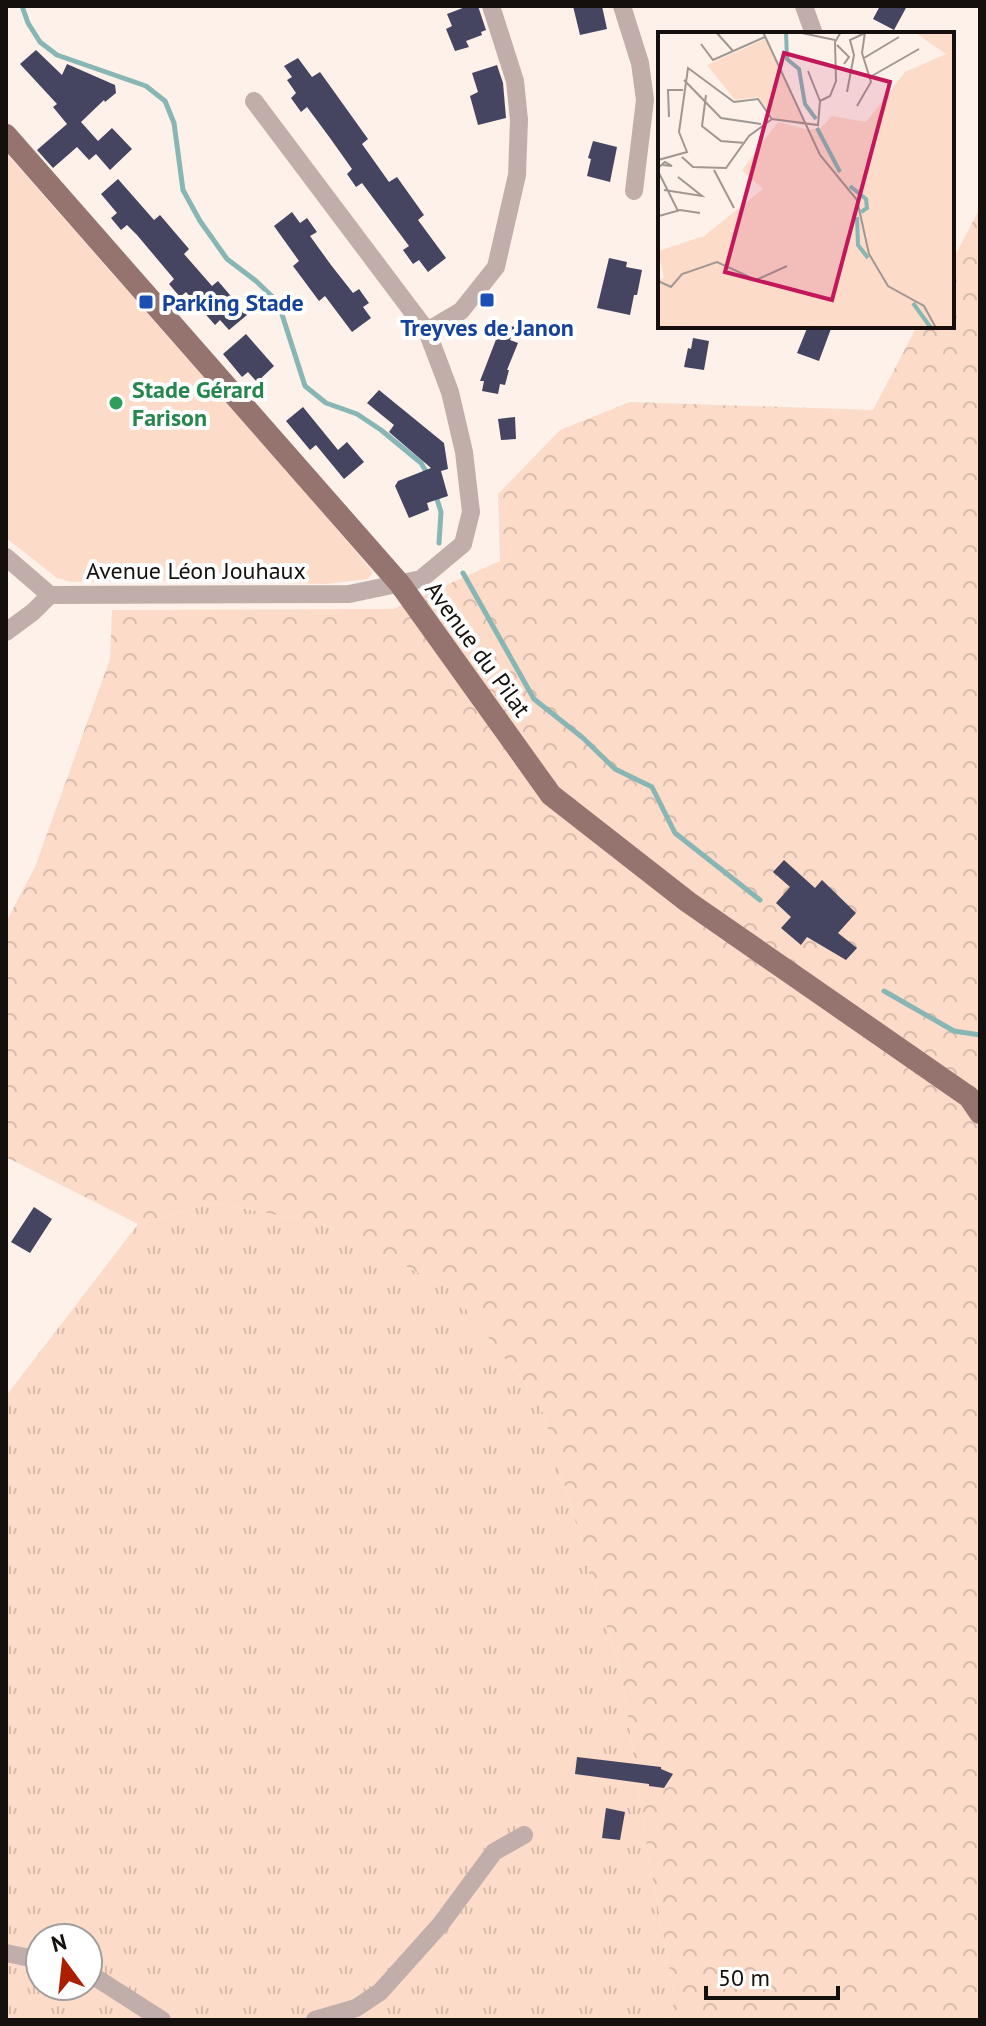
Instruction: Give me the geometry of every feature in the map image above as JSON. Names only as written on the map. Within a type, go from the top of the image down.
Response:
[{"type":"main road","name":"Avenue du Pilat","points":[[6,135],[400,584],[551,795],[688,902],[969,1097],[980,1113]]},
{"type":"street","points":[[427,331],[461,311],[496,267],[517,175],[519,120],[515,81],[491,6]]},
{"type":"street","points":[[622,6],[640,63],[645,100],[634,191]]},
{"type":"street","points":[[806,7],[813,32]]},
{"type":"street","name":"Avenue Léon Jouhaux","points":[[50,595],[349,594],[421,579],[463,544],[471,512],[464,452],[450,392],[427,331],[254,101]]},
{"type":"street","points":[[6,557],[50,595],[6,632]]},
{"type":"street","points":[[315,2020],[356,2008],[380,1992],[440,1925],[494,1852],[524,1835]]},
{"type":"street","points":[[104,1983],[162,2020]]},
{"type":"green space","name":"Stade Gérard Farison","points":[[6,153],[313,501],[373,572],[368,579],[325,584],[130,580],[72,582],[57,578],[6,538]]},
{"type":"green space","points":[[980,208],[980,2020],[670,2020],[675,1998],[648,1854],[622,1677],[540,1403],[450,1289],[323,1224],[214,1203],[138,1224],[6,1157],[6,922],[35,867],[110,659],[112,610],[393,609],[500,561],[498,494],[560,430],[630,402],[873,410],[916,328],[954,328],[954,257]]},
{"type":"green space","points":[[214,1203],[323,1224],[450,1289],[540,1403],[622,1677],[648,1854],[675,1998],[670,2020],[6,2020],[6,1396],[138,1224]]},
{"type":"building","points":[[468,6],[478,6],[486,30],[481,32],[482,35],[466,41],[469,47],[455,51],[446,29],[452,26],[447,14]]},
{"type":"building","points":[[573,6],[602,6],[607,29],[580,35]]},
{"type":"building","points":[[880,6],[907,6],[894,30],[873,19]]},
{"type":"building","points":[[36,50],[62,75],[67,64],[115,85],[116,93],[81,122],[98,141],[112,128],[132,149],[110,170],[96,154],[89,160],[77,147],[53,168],[37,150],[67,124],[53,107],[57,104],[20,64]]},
{"type":"building","points":[[298,58],[312,77],[320,72],[368,139],[362,144],[389,182],[397,177],[424,215],[418,220],[446,258],[428,272],[419,260],[413,264],[403,250],[409,246],[362,183],[356,187],[347,174],[352,169],[307,107],[301,112],[291,98],[296,93],[287,80],[292,77],[284,66]]},
{"type":"building","points":[[497,65],[503,83],[506,118],[478,125],[470,96],[478,92],[472,73]]},
{"type":"building","points":[[593,141],[617,147],[610,182],[587,176]]},
{"type":"building","points":[[118,179],[154,220],[160,215],[189,249],[184,254],[212,286],[218,281],[247,315],[229,330],[220,320],[215,325],[186,292],[180,297],[169,284],[174,279],[137,235],[127,225],[121,230],[111,218],[117,213],[101,194]]},
{"type":"building","points":[[292,212],[300,223],[307,218],[317,232],[310,236],[331,265],[353,293],[359,289],[369,303],[363,307],[371,318],[352,332],[325,296],[319,301],[293,266],[299,261],[274,226]]},
{"type":"building","points":[[609,258],[627,262],[626,267],[642,270],[630,315],[597,308]]},
{"type":"building","points":[[502,324],[515,327],[510,340],[518,343],[507,370],[505,385],[500,384],[498,394],[482,391],[484,381],[480,381]]},
{"type":"building","points":[[807,328],[831,328],[819,361],[797,353]]},
{"type":"building","points":[[246,334],[274,366],[257,382],[248,372],[242,377],[223,354]]},
{"type":"building","points":[[693,338],[709,341],[704,370],[684,367]]},
{"type":"building","points":[[379,390],[444,443],[448,469],[441,471],[448,496],[427,503],[429,510],[409,518],[395,486],[398,481],[431,468],[389,432],[394,425],[367,403]]},
{"type":"building","points":[[303,407],[338,450],[347,442],[364,462],[344,479],[316,445],[310,450],[286,421]]},
{"type":"building","points":[[515,417],[516,439],[501,440],[498,419]]},
{"type":"building","points":[[784,860],[815,888],[822,880],[856,913],[838,933],[857,948],[846,960],[807,937],[801,945],[781,928],[791,917],[776,903],[790,887],[773,872]]},
{"type":"building","points":[[34,1207],[52,1219],[30,1253],[11,1242]]},
{"type":"building","points":[[577,1757],[661,1767],[673,1774],[664,1788],[575,1774]]},
{"type":"building","points":[[606,1808],[625,1812],[620,1840],[602,1838]]},
{"type":"waterway","points":[[22,6],[40,42],[57,55],[146,86],[165,101],[174,123],[183,190],[227,259],[278,302],[305,386],[326,403],[357,414],[381,430],[421,463],[427,473]]},
{"type":"waterway","points":[[435,493],[441,512],[439,543]]},
{"type":"waterway","points":[[463,573],[534,699],[583,738],[615,769],[652,787],[675,833],[760,900]]},
{"type":"waterway","points":[[884,991],[954,1031],[980,1035]]},
{"type":"place","name":"Treyves de Janon","points":[[487,300]]},
{"type":"place","name":"Parking Stade","points":[[146,302]]},
{"type":"place","name":"Stade Gérard Farison","points":[[116,403]]}]
